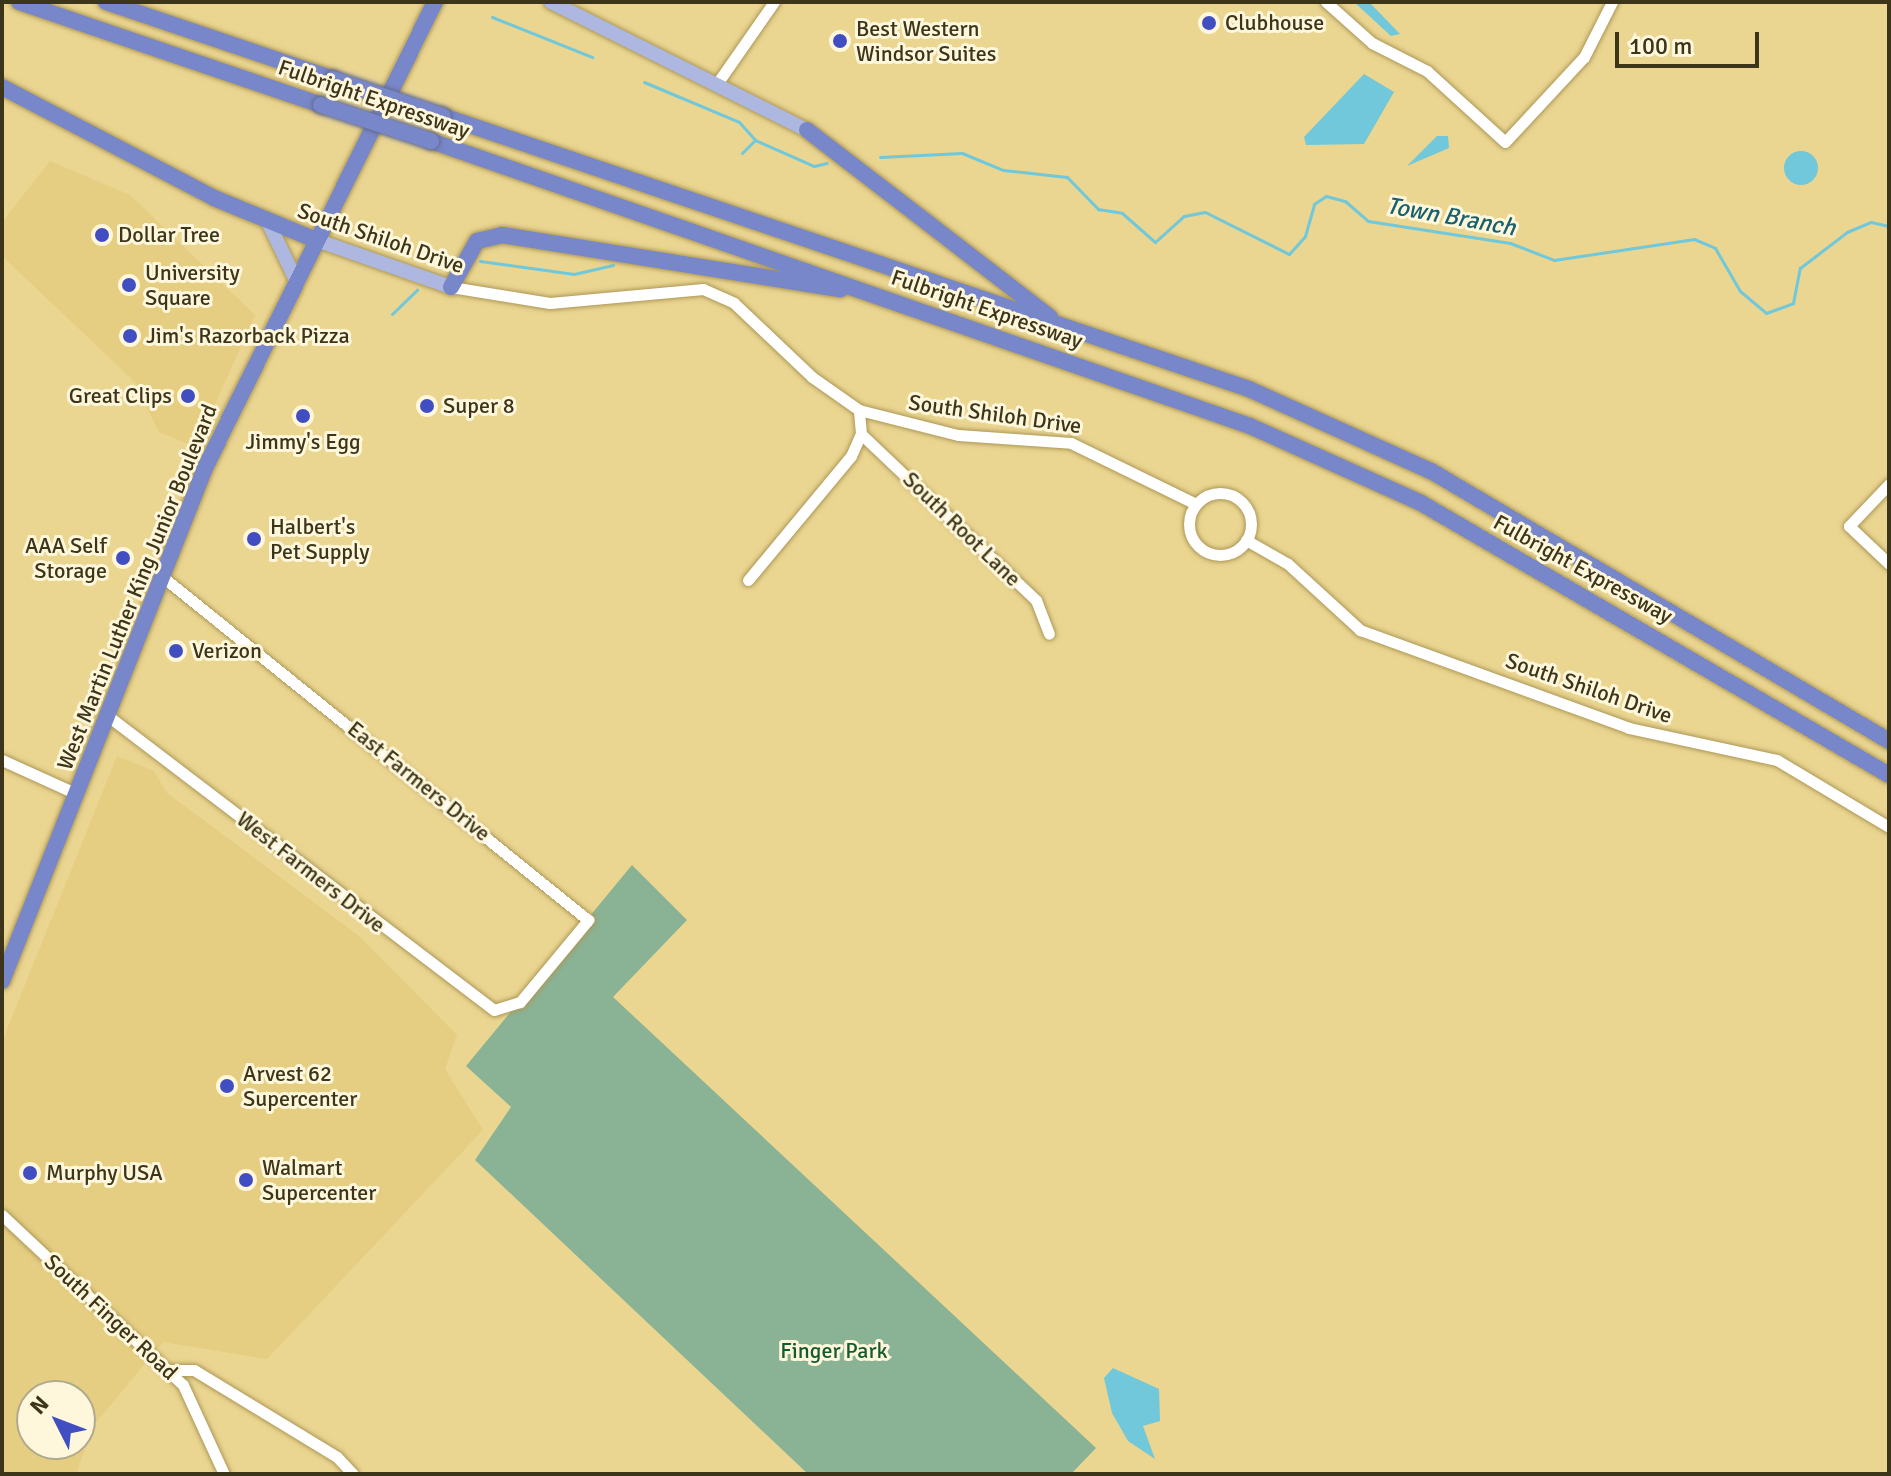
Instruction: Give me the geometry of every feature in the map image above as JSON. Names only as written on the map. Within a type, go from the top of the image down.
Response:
[{"type":"highway","name":"Fulbright Expressway","points":[[19,2],[884,296],[1250,426],[1421,503],[1889,775]]},
{"type":"highway","name":"Fulbright Expressway","points":[[106,2],[1249,389],[1431,471],[1889,741]]},
{"type":"highway","name":"West Martin Luther King Junior Boulevard","points":[[2,981],[205,468],[435,2]]},
{"type":"highway","name":"South Shiloh Drive","points":[[2,87],[268,222],[316,240]]},
{"type":"highway","points":[[807,130],[1064,327]]},
{"type":"highway","points":[[451,287],[477,241],[502,235],[884,296]]},
{"type":"main road","points":[[551,2],[807,130]]},
{"type":"main road","points":[[268,222],[296,280]]},
{"type":"main road","name":"South Shiloh Drive","points":[[316,240],[451,287]]},
{"type":"street","points":[[716,85],[774,2]]},
{"type":"street","points":[[1326,2],[1372,43],[1427,71],[1505,142],[1584,57],[1612,2]]},
{"type":"street","name":"South Shiloh Drive","points":[[451,287],[550,303],[703,289],[734,303],[828,391],[859,410],[958,435],[1071,443],[1196,504]]},
{"type":"street","points":[[748,580],[861,434],[859,410]]},
{"type":"street","name":"South Root Lane","points":[[861,434],[1036,600],[1049,634]]},
{"type":"street","points":[[1889,484],[1849,526],[1889,564]]},
{"type":"street","points":[[1216,493],[1235,497],[1248,512],[1246,540],[1230,553],[1200,548],[1189,531],[1196,504],[1216,493]]},
{"type":"street","name":"South Shiloh Drive","points":[[1246,540],[1288,564],[1360,630],[1629,728],[1777,760],[1889,827]]},
{"type":"street","name":"East Farmers Drive","points":[[164,578],[588,920],[520,1002]]},
{"type":"street","name":"West Farmers Drive","points":[[108,716],[484,1005],[507,1009],[520,1002]]},
{"type":"street","points":[[2,760],[77,794]]},
{"type":"street","name":"South Finger Road","points":[[2,1215],[171,1370],[195,1404],[224,1474]]},
{"type":"street","points":[[171,1370],[194,1370],[337,1457],[353,1474]]},
{"type":"shaded area","name":"University Square","points":[[50,161],[130,195],[255,315],[196,447],[159,432],[134,381],[2,256],[2,222]]},
{"type":"shaded area","points":[[117,756],[154,771],[167,793],[359,936],[457,1035],[445,1069],[483,1130],[267,1359],[163,1342],[96,1423],[96,1380],[16,1380],[16,1460],[81,1460],[76,1474],[2,1474],[2,1042]]},
{"type":"green space","name":"Finger Park","points":[[632,865],[687,920],[613,997],[1096,1448],[1071,1474],[808,1474],[475,1160],[511,1107],[466,1066]]},
{"type":"water","points":[[1354,2],[1369,2],[1400,34],[1391,36]]},
{"type":"water","points":[[1364,74],[1394,92],[1364,144],[1306,145],[1304,137]]},
{"type":"water","points":[[1437,136],[1448,136],[1449,148],[1407,166]]},
{"type":"water","points":[[1801,151],[1813,156],[1818,168],[1813,180],[1801,185],[1789,180],[1784,168],[1789,156]]},
{"type":"water","points":[[1113,1368],[1159,1389],[1160,1421],[1143,1426],[1155,1459],[1128,1441],[1112,1413],[1104,1378]]},
{"type":"waterway","points":[[492,17],[592,57]]},
{"type":"waterway","points":[[644,82],[739,122],[755,140],[814,166],[827,163]]},
{"type":"waterway","points":[[742,153],[755,140]]},
{"type":"waterway","name":"Town Branch","points":[[880,157],[962,153],[1003,170],[1067,177],[1098,209],[1122,213],[1155,242],[1184,216],[1205,212],[1289,254],[1305,236],[1314,204],[1326,196],[1345,201],[1368,221],[1510,243],[1554,260],[1694,239],[1715,248],[1740,291],[1766,313],[1793,303],[1800,268],[1847,232],[1871,222],[1889,226]]},
{"type":"waterway","points":[[480,261],[574,274],[613,265]]},
{"type":"waterway","points":[[392,314],[417,290]]},
{"type":"place","name":"Clubhouse","points":[[1209,23]]},
{"type":"place","name":"Best Western Windsor Suites","points":[[840,41]]},
{"type":"place","name":"Dollar Tree","points":[[102,235]]},
{"type":"place","name":"University Square","points":[[129,285]]},
{"type":"place","name":"Jim's Razorback Pizza","points":[[130,336]]},
{"type":"place","name":"Great Clips","points":[[188,396]]},
{"type":"place","name":"Super 8","points":[[427,406]]},
{"type":"place","name":"Jimmy's Egg","points":[[303,416]]},
{"type":"place","name":"Halbert's Pet Supply","points":[[254,539]]},
{"type":"place","name":"AAA Self Storage","points":[[123,558]]},
{"type":"place","name":"Verizon","points":[[176,651]]},
{"type":"place","name":"Arvest 62 Supercenter","points":[[227,1086]]},
{"type":"place","name":"Murphy USA","points":[[30,1173]]},
{"type":"place","name":"Walmart Supercenter","points":[[246,1180]]}]
